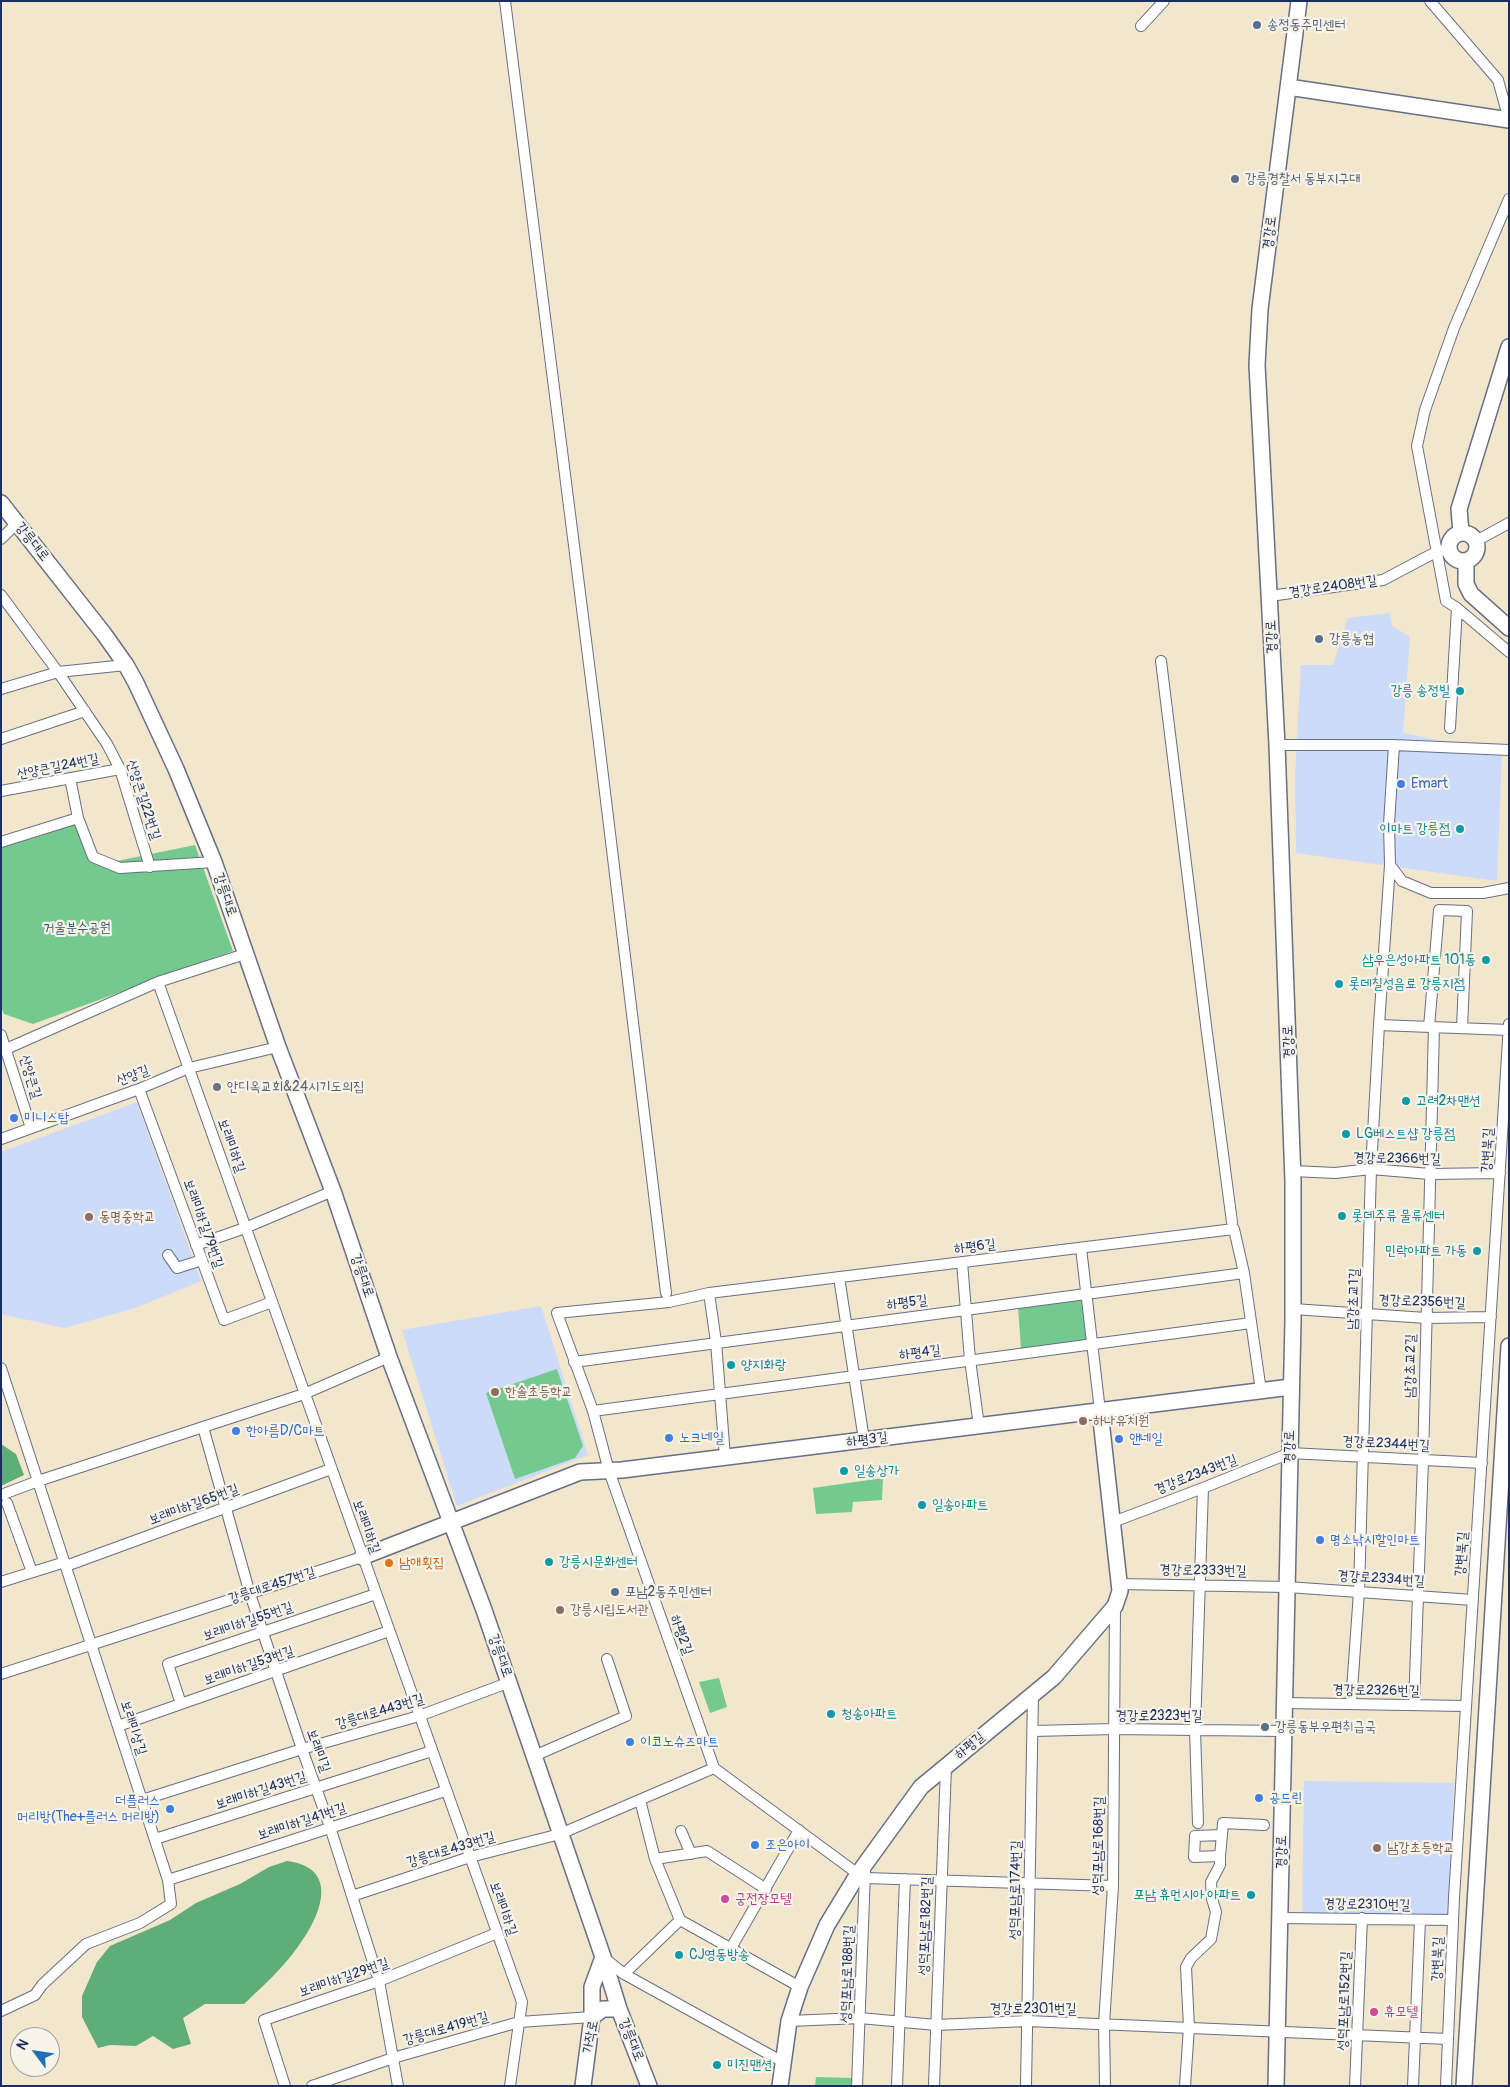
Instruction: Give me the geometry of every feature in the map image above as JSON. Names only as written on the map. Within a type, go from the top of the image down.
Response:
[{"type":"street","points":[[506,1],[666,1293]]},
{"type":"street","points":[[1141,26],[1164,1]]},
{"type":"street","name":"경강로","points":[[1276,2086],[1293,1309],[1293,1171],[1277,745],[1257,366],[1260,309],[1299,1]]},
{"type":"street","points":[[1288,87],[1509,120],[1498,80],[1430,1]]},
{"type":"street","points":[[1509,199],[1454,328],[1426,410],[1417,446],[1442,551],[1446,602],[1457,608],[1509,652]]},
{"type":"street","points":[[1442,551],[1450,554],[1456,560],[1466,561],[1476,551],[1476,541],[1470,534],[1461,532],[1459,509],[1509,347]]},
{"type":"street","name":"강릉대로","points":[[1,503],[126,664],[157,726],[214,862],[278,1047],[333,1191],[389,1357],[510,1682],[619,2009],[649,2086]]},
{"type":"street","points":[[1,539],[17,523]]},
{"type":"street","points":[[1476,541],[1509,523]]},
{"type":"street","name":"경강로2408번길","points":[[1270,596],[1384,580],[1442,551],[1453,536],[1461,532]]},
{"type":"street","points":[[1466,561],[1466,584],[1471,594],[1509,628]]},
{"type":"street","name":"산양큰길22번길","points":[[1,595],[58,672],[107,744],[120,769],[150,867]]},
{"type":"street","points":[[1450,728],[1457,608]]},
{"type":"street","points":[[1161,661],[1232,1222]]},
{"type":"street","points":[[1,689],[58,672],[126,664]]},
{"type":"street","points":[[1,739],[85,711]]},
{"type":"street","points":[[1277,745],[1394,745],[1509,750]]},
{"type":"street","name":"남강초교1길","points":[[1351,1704],[1359,1592],[1371,1169],[1390,865],[1389,824],[1394,745]]},
{"type":"street","name":"산양큰길24번길","points":[[1,791],[120,769]]},
{"type":"street","points":[[70,778],[78,818],[92,858],[120,868],[214,862]]},
{"type":"street","points":[[1,842],[78,818]]},
{"type":"street","points":[[1390,865],[1402,881],[1431,893],[1483,893],[1509,888]]},
{"type":"street","name":"남강초교2길","points":[[1414,1705],[1423,1460],[1430,1174],[1431,1027],[1439,910],[1467,911],[1462,1028]]},
{"type":"street","points":[[6,1049],[158,982],[245,954]]},
{"type":"street","name":"보래미하길","points":[[158,982],[445,1791],[522,2002],[510,2086]]},
{"type":"street","name":"강변북길","points":[[1446,2086],[1453,1920],[1509,1024]]},
{"type":"street","points":[[1379,1025],[1508,1030]]},
{"type":"street","name":"산양큰길","points":[[1,1035],[31,1128]]},
{"type":"street","name":"산양길","points":[[1,1139],[139,1089],[188,1068],[278,1047]]},
{"type":"street","name":"보래미하길79번길","points":[[139,1089],[224,1320],[272,1302]]},
{"type":"street","name":"경강로2366번길","points":[[1293,1171],[1335,1173],[1371,1169],[1430,1174],[1500,1173]]},
{"type":"street","points":[[196,1245],[245,1228],[333,1191]]},
{"type":"street","name":"하평6길","points":[[558,1313],[669,1302],[709,1293],[1234,1229],[1244,1273],[1261,1391]]},
{"type":"street","points":[[1081,1248],[1120,1591],[1115,1606]]},
{"type":"street","points":[[168,1255],[177,1268],[202,1260]]},
{"type":"street","points":[[962,1262],[970,1360],[979,1426]]},
{"type":"street","name":"하평5길","points":[[574,1362],[1244,1273]]},
{"type":"street","points":[[839,1277],[864,1440]]},
{"type":"street","points":[[709,1293],[716,1342],[725,1457]]},
{"type":"street","name":"경강로2356번길","points":[[1293,1309],[1426,1318],[1491,1317]]},
{"type":"street","name":"하평2길","points":[[558,1313],[593,1411],[609,1471],[714,1768]]},
{"type":"street","name":"하평4길","points":[[593,1411],[1251,1323]]},
{"type":"street","points":[[1464,2086],[1509,1346]]},
{"type":"street","points":[[32,1572],[4,1499],[38,1481],[304,1394],[389,1357]]},
{"type":"street","name":"보래미상길","points":[[1,1368],[168,1880],[171,1904],[140,1923],[86,1944],[42,1985],[36,1995],[1,2011]]},
{"type":"street","name":"하평3길","points":[[450,1521],[580,1472],[609,1471],[1291,1387]]},
{"type":"street","name":"보래미길","points":[[203,1427],[250,1594],[317,1788],[379,1981],[398,2086]]},
{"type":"street","name":"경강로2344번길","points":[[1290,1453],[1482,1463]]},
{"type":"street","name":"경강로2343번길","points":[[1112,1522],[1290,1453]]},
{"type":"street","name":"보래미하길65번길","points":[[1,1582],[65,1564],[331,1469]]},
{"type":"street","points":[[1198,1823],[1195,1730],[1203,1488]]},
{"type":"street","name":"강릉대로457번길","points":[[1,1674],[362,1556],[450,1521]]},
{"type":"street","name":"경강로2333번길","points":[[1119,1584],[1287,1586]]},
{"type":"street","name":"경강로2334번길","points":[[1287,1586],[1473,1600]]},
{"type":"street","name":"보래미하길55번길","points":[[181,1704],[168,1664],[376,1594]]},
{"type":"street","name":"하평길","points":[[780,2086],[788,2020],[827,1925],[921,1787],[1054,1677],[1115,1606]]},
{"type":"street","name":"성덕포남로168번길","points":[[1105,2086],[1104,2024],[1113,1886],[1115,1606]]},
{"type":"street","name":"보래미하길53번길","points":[[118,1726],[389,1631]]},
{"type":"street","points":[[534,1756],[626,1716],[607,1659]]},
{"type":"street","name":"강릉대로443번길","points":[[142,1800],[302,1749],[419,1716],[510,1682]]},
{"type":"street","name":"성덕포남로174번길","points":[[1026,2086],[1033,1694]]},
{"type":"street","name":"경강로2326번길","points":[[1285,1703],[1466,1706]]},
{"type":"street","name":"경강로2323번길","points":[[1032,1731],[1284,1731]]},
{"type":"street","name":"보래미하길43번길","points":[[154,1839],[432,1751]]},
{"type":"street","name":"성덕포남로182번길","points":[[934,2086],[946,1766]]},
{"type":"street","points":[[714,1768],[799,1830],[863,1872],[905,1878],[1113,1886]]},
{"type":"street","name":"강릉대로433번길","points":[[352,1896],[470,1857],[560,1834],[714,1768]]},
{"type":"street","name":"보래미하길41번길","points":[[168,1880],[445,1791]]},
{"type":"street","points":[[640,1800],[655,1859],[680,1920],[800,1987]]},
{"type":"street","points":[[1184,2086],[1189,2028],[1186,1967],[1191,1958],[1211,1939],[1216,1912],[1212,1899],[1211,1882],[1220,1865],[1223,1823],[1264,1826]]},
{"type":"street","points":[[731,1948],[799,1830]]},
{"type":"street","points":[[681,1832],[691,1854]]},
{"type":"street","points":[[1220,1856],[1194,1857],[1196,1836],[1222,1835]]},
{"type":"street","points":[[655,1859],[707,1851],[766,1889]]},
{"type":"street","name":"성덕포남로188번길","points":[[857,2086],[863,1872]]},
{"type":"street","points":[[897,2086],[905,1878]]},
{"type":"street","name":"경강로2310번길","points":[[1280,1918],[1453,1920]]},
{"type":"street","name":"성덕포남로152번길","points":[[1355,2086],[1362,1918]]},
{"type":"street","points":[[624,1974],[680,1920]]},
{"type":"street","points":[[1413,2086],[1420,1920]]},
{"type":"street","name":"보래미하길29번길","points":[[285,2086],[264,2020],[379,1981],[497,1933]]},
{"type":"street","points":[[592,2017],[592,1987],[603,1957],[624,1974],[783,2062]]},
{"type":"street","name":"가작로","points":[[583,2086],[592,2017],[603,2009],[619,2009]]},
{"type":"street","name":"강릉대로419번길","points":[[312,2086],[394,2058],[519,2022],[592,2017]]},
{"type":"street","name":"경강로2301번길","points":[[788,2020],[860,2018],[936,2025],[1027,2021],[1277,2030],[1448,2039]]},
{"type":"shaded area","points":[[1390,613],[1392,626],[1410,637],[1403,733],[1502,753],[1497,881],[1296,853],[1295,776],[1301,665],[1333,665],[1348,618]]},
{"type":"shaded area","name":"동명중학교","points":[[137,1102],[201,1281],[135,1308],[64,1328],[1,1314],[1,1152]]},
{"type":"shaded area","name":"한솔초등학교","points":[[541,1306],[588,1455],[457,1506],[402,1330]]},
{"type":"shaded area","name":"남강초등학교","points":[[1304,1781],[1454,1783],[1448,1918],[1302,1914]]},
{"type":"green space","name":"거울분수공원","points":[[78,821],[95,853],[117,861],[195,845],[233,951],[33,1024],[4,1014],[1,1007],[1,848]]},
{"type":"green space","points":[[1082,1298],[1089,1341],[1021,1349],[1018,1306]]},
{"type":"green space","points":[[557,1369],[583,1446],[575,1458],[515,1479],[486,1393]]},
{"type":"green space","points":[[1,1444],[16,1454],[24,1475],[1,1486]]},
{"type":"green space","points":[[883,1478],[882,1500],[853,1502],[852,1512],[816,1514],[813,1488]]},
{"type":"green space","points":[[719,1678],[727,1707],[710,1713],[699,1682]]},
{"type":"green space","points":[[287,1861],[304,1866],[315,1873],[320,1884],[321,1896],[313,1923],[305,1936],[285,1963],[265,1984],[244,2004],[205,2004],[183,2018],[191,2044],[173,2049],[153,2036],[136,2046],[110,2045],[98,2048],[82,2017],[82,1996],[97,1962],[110,1946],[170,1920],[196,1903],[240,1884],[269,1867]]},
{"type":"green space","points":[[816,2077],[853,2078],[852,2086],[815,2086]]},
{"type":"place","name":"송정동주민센터","points":[[1257,25]]},
{"type":"place","name":"강릉경찰서 동부지구대","points":[[1235,179]]},
{"type":"place","name":"강릉농협","points":[[1319,639]]},
{"type":"place","name":"강릉 송정빌","points":[[1460,691]]},
{"type":"place","name":"Emart","points":[[1401,784]]},
{"type":"place","name":"이마트 강릉점","points":[[1460,829]]},
{"type":"place","name":"삼우은성아파트 101동","points":[[1486,960]]},
{"type":"place","name":"롯데칠성음료 강릉지점","points":[[1339,984]]},
{"type":"place","name":"안디옥교회&24시기도의집","points":[[217,1087]]},
{"type":"place","name":"고려2차맨션","points":[[1406,1101]]},
{"type":"place","name":"미니스탑","points":[[14,1118]]},
{"type":"place","name":"LG베스트샵 강릉점","points":[[1346,1134]]},
{"type":"place","name":"롯데주류 물류센터","points":[[1342,1216]]},
{"type":"place","name":"동명중학교","points":[[89,1217]]},
{"type":"place","name":"민락아파트 가동","points":[[1477,1251]]},
{"type":"place","name":"양지화랑","points":[[731,1365]]},
{"type":"place","name":"한솔초등학교","points":[[495,1392]]},
{"type":"place","name":"하나유치원","points":[[1083,1421]]},
{"type":"place","name":"한아름D/C마트","points":[[236,1431]]},
{"type":"place","name":"노크네일","points":[[669,1438]]},
{"type":"place","name":"앤네일","points":[[1119,1439]]},
{"type":"place","name":"일송상가","points":[[844,1471]]},
{"type":"place","name":"일송아파트","points":[[922,1505]]},
{"type":"place","name":"명소낚시할인마트","points":[[1320,1540]]},
{"type":"place","name":"강릉시문화센터","points":[[549,1562]]},
{"type":"place","name":"남애횟집","points":[[389,1563]]},
{"type":"place","name":"포남2동주민센터","points":[[615,1592]]},
{"type":"place","name":"강릉시립도서관","points":[[560,1610]]},
{"type":"place","name":"청송아파트","points":[[831,1714]]},
{"type":"place","name":"강릉동부우편취급국","points":[[1265,1727]]},
{"type":"place","name":"이코노슈즈마트","points":[[630,1742]]},
{"type":"place","name":"공드린","points":[[1259,1798]]},
{"type":"place","name":"더플러스 머리방(The+플러스 머리방)","points":[[170,1809]]},
{"type":"place","name":"조은아이","points":[[755,1845]]},
{"type":"place","name":"남강초등학교","points":[[1377,1848]]},
{"type":"place","name":"포남 휴먼시아 아파트","points":[[1251,1895]]},
{"type":"place","name":"궁전장모텔","points":[[725,1899]]},
{"type":"place","name":"CJ영동방송","points":[[679,1955]]},
{"type":"place","name":"휴모텔","points":[[1374,2012]]},
{"type":"place","name":"미진맨션","points":[[717,2065]]}]
